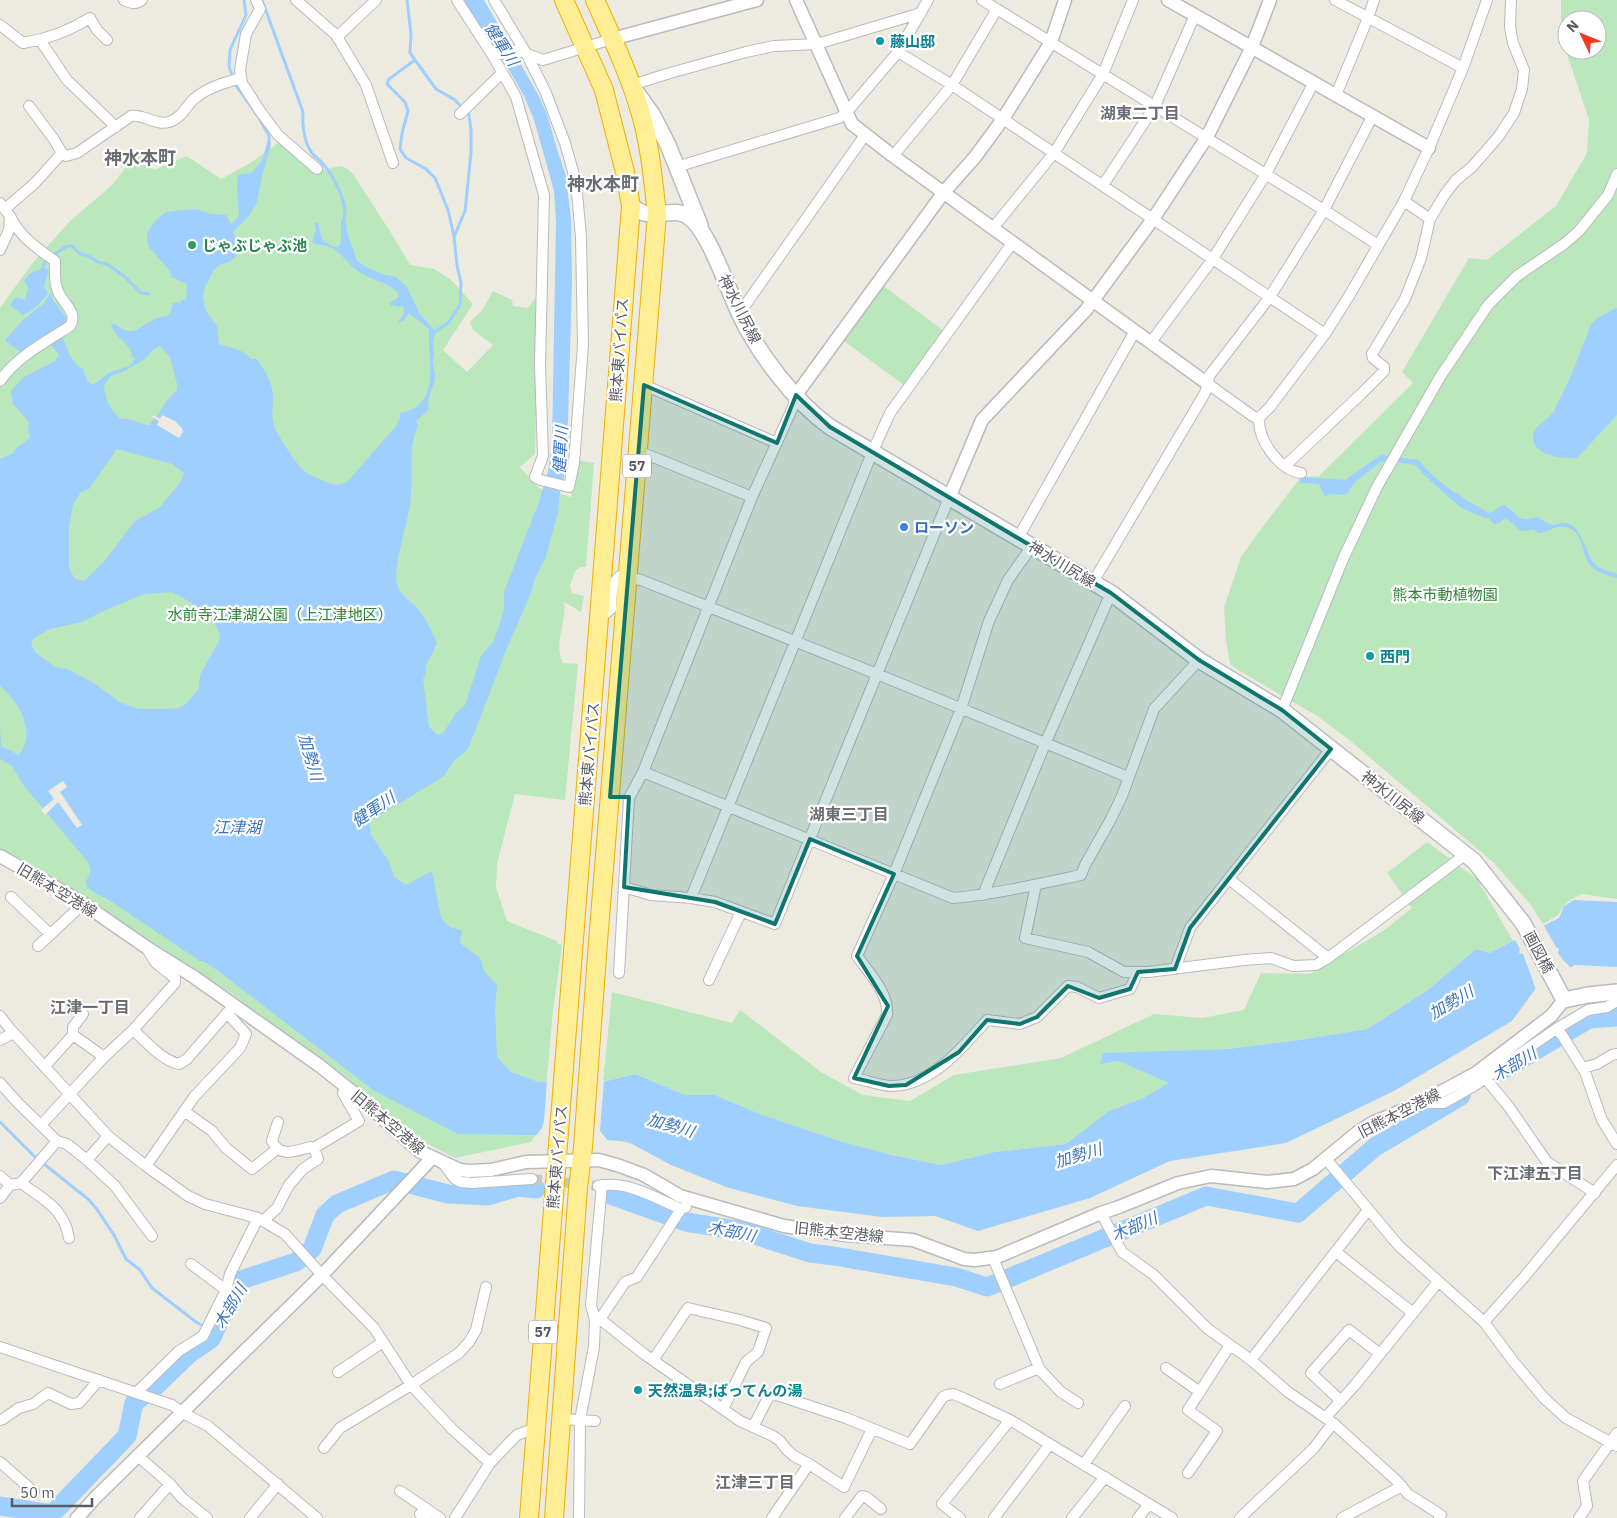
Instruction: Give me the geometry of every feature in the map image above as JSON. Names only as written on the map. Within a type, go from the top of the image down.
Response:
[{"type":"highway","name":"熊本東バイパス","points":[[529,1518],[600,618],[618,351],[631,206],[625,172],[604,90],[564,0]]},
{"type":"highway","name":"熊本東バイパス","points":[[554,1518],[657,214],[651,155],[640,111],[630,82],[595,0]]},
{"type":"main road","points":[[630,82],[652,114],[668,145],[706,238]]},
{"type":"main road","name":"神水川尻線","points":[[631,206],[645,213],[681,213],[689,216],[706,238],[740,314],[762,353],[796,395],[819,419],[872,453],[1111,593],[1198,660],[1282,710],[1466,854],[1496,887],[1524,923]]},
{"type":"main road","name":"画図橋","points":[[1524,923],[1564,1000]]},
{"type":"main road","points":[[1564,1000],[1617,992]]},
{"type":"street","points":[[124,0],[133,4],[137,4],[142,0]]},
{"type":"street","points":[[256,0],[260,9],[246,34],[240,70],[242,83],[278,135],[317,169]]},
{"type":"street","points":[[296,0],[337,37],[366,85],[392,163]]},
{"type":"street","points":[[337,37],[376,0]]},
{"type":"street","points":[[457,0],[493,56],[516,97],[544,195],[540,364],[543,456],[535,476],[541,480],[569,487],[574,463],[583,345],[582,237],[576,182],[565,143],[546,93],[494,0]]},
{"type":"street","points":[[493,56],[522,52],[543,60],[731,3],[757,0]]},
{"type":"street","points":[[796,0],[852,124],[893,156],[1208,384],[1254,417],[1259,418]]},
{"type":"street","points":[[676,167],[839,118],[846,113],[898,52],[928,0]]},
{"type":"street","points":[[982,0],[1207,137],[1378,245]]},
{"type":"street","points":[[619,973],[629,798],[643,772],[752,497],[793,407],[796,395],[944,192],[976,156],[1003,119],[1051,42],[1065,0]]},
{"type":"street","points":[[993,228],[1054,153],[1103,74],[1133,0]]},
{"type":"street","points":[[624,887],[651,895],[715,902],[775,924],[982,420],[1086,310],[1153,219],[1207,137],[1252,47],[1270,0]]},
{"type":"street","points":[[1335,0],[1463,68]]},
{"type":"street","points":[[1336,95],[1374,0]]},
{"type":"street","points":[[1301,473],[1291,472],[1269,450],[1259,425],[1259,418],[1270,407],[1324,334],[1349,296],[1404,201],[1463,68],[1487,0]]},
{"type":"street","points":[[1285,466],[1384,371],[1384,367],[1373,358],[1372,354],[1405,299],[1421,258],[1430,219],[1456,180],[1472,167],[1499,136],[1514,113],[1522,89],[1524,70],[1512,43],[1510,27],[1511,0]]},
{"type":"street","points":[[1172,1],[1429,148]]},
{"type":"street","points":[[893,156],[952,85],[997,9]]},
{"type":"street","points":[[630,82],[774,46],[817,44],[921,13]]},
{"type":"street","points":[[1103,185],[1154,106],[1195,15]]},
{"type":"street","points":[[0,25],[23,43],[40,40],[71,30],[90,18],[97,30],[107,40]]},
{"type":"street","points":[[40,40],[67,80],[116,127]]},
{"type":"street","points":[[898,52],[952,85],[1324,334]]},
{"type":"street","points":[[460,114],[502,73]]},
{"type":"street","points":[[29,106],[66,156],[77,153],[131,116],[137,115],[166,123],[177,120],[186,111],[192,100],[206,90],[241,78]]},
{"type":"street","points":[[1151,342],[1212,260],[1266,174],[1314,82]]},
{"type":"street","points":[[1093,582],[1208,384],[1209,376],[1269,298],[1324,210],[1373,116]]},
{"type":"street","points":[[740,314],[865,135]]},
{"type":"street","points":[[5,209],[35,183],[62,153]]},
{"type":"street","points":[[1282,710],[1344,559],[1377,487],[1437,382],[1488,305],[1517,276],[1564,244],[1579,231],[1608,195],[1617,174]]},
{"type":"street","points":[[1404,201],[1430,219]]},
{"type":"street","points":[[0,250],[9,230],[5,209]]},
{"type":"street","points":[[0,381],[6,372],[28,354],[70,326],[73,321],[72,313],[58,294],[55,261],[38,249],[18,230],[5,209]]},
{"type":"street","points":[[691,898],[872,453],[890,414],[1013,242]]},
{"type":"street","points":[[1018,538],[1135,331]]},
{"type":"street","points":[[644,385],[776,443]]},
{"type":"street","points":[[638,451],[752,497]]},
{"type":"street","points":[[1032,546],[1008,580],[989,621],[961,709],[894,874],[857,956],[881,991],[888,1006],[887,1015],[854,1078],[889,1086],[906,1085],[938,1068],[959,1052],[986,1020],[1020,1024],[1036,1016],[1068,986],[1077,987],[1099,998],[1130,989],[1138,972]]},
{"type":"street","points":[[600,618],[611,609],[613,586],[620,576],[641,580],[877,674],[1128,778]]},
{"type":"street","points":[[983,895],[1045,744],[1111,593]]},
{"type":"street","points":[[643,772],[953,898],[983,895],[1036,885],[1081,875],[1085,864],[1111,820],[1122,796],[1154,709],[1198,660]]},
{"type":"street","points":[[1175,969],[1190,928],[1331,749]]},
{"type":"street","points":[[610,798],[629,798]]},
{"type":"street","points":[[1036,885],[1025,938],[1088,952],[1124,972],[1175,969],[1271,958],[1293,966],[1316,965],[1328,958],[1466,854]]},
{"type":"street","name":"旧熊本空港線","points":[[2,861],[82,904],[194,977],[230,1009],[320,1066],[421,1152],[460,1170],[491,1170],[557,1154],[582,1154],[644,1175],[680,1196],[784,1226],[846,1235],[912,1240],[964,1259],[975,1260],[993,1258],[1101,1213],[1178,1184],[1211,1176],[1267,1182],[1294,1180],[1313,1169],[1358,1132],[1420,1103],[1476,1073],[1551,1016],[1564,1000]]},
{"type":"street","points":[[1230,878],[1328,958]]},
{"type":"street","points":[[11,897],[50,934]]},
{"type":"street","points":[[38,946],[82,904]]},
{"type":"street","points":[[709,980],[742,912]]},
{"type":"street","points":[[41,1125],[104,1057],[133,1030],[175,983],[175,978],[156,963],[146,947]]},
{"type":"street","points":[[1420,1103],[1444,1103],[1486,1079],[1556,1029],[1588,1010],[1607,1007],[1617,1001]]},
{"type":"street","points":[[133,1030],[161,1054],[172,1062],[179,1064],[187,1059],[230,1009],[246,1034],[240,1048],[194,1097],[146,1166]]},
{"type":"street","points":[[45,1066],[73,1035],[73,1027],[83,1014]]},
{"type":"street","points":[[0,1016],[13,1033],[108,1136],[146,1166],[188,1196],[205,1204],[260,1219],[286,1234],[322,1275],[374,1328],[412,1385],[452,1429],[490,1464]]},
{"type":"street","points":[[1556,1029],[1562,1035],[1583,1068],[1602,1120],[1617,1144]]},
{"type":"street","points":[[0,1040],[13,1033]]},
{"type":"street","points":[[73,1035],[104,1057]]},
{"type":"street","points":[[1583,1068],[1597,1064],[1612,1054],[1617,1054]]},
{"type":"street","points":[[1486,1079],[1510,1107],[1547,1162],[1595,1193]]},
{"type":"street","points":[[0,1083],[57,1142],[67,1144],[115,1186],[152,1236]]},
{"type":"street","points":[[278,1122],[272,1141],[277,1149],[286,1153],[311,1147],[314,1148],[359,1121],[343,1093],[347,1088]]},
{"type":"street","points":[[184,1111],[212,1131],[226,1148],[252,1169],[277,1149]]},
{"type":"street","points":[[87,1160],[108,1136]]},
{"type":"street","points":[[0,1198],[57,1142]]},
{"type":"street","points":[[136,1393],[178,1351],[203,1336],[226,1290],[230,1274],[260,1219],[277,1208],[289,1185],[303,1169],[318,1159],[314,1148]]},
{"type":"street","points":[[1326,1159],[1399,1246],[1484,1322],[1544,1398],[1566,1418],[1614,1445]]},
{"type":"street","points":[[77,1518],[322,1275],[399,1194],[437,1160],[455,1179],[461,1182],[532,1179]]},
{"type":"street","points":[[1484,1322],[1617,1165]]},
{"type":"street","points":[[0,1176],[55,1208],[67,1226],[68,1238]]},
{"type":"street","points":[[681,1209],[625,1186],[600,1185],[601,1202],[591,1305],[598,1320],[740,1421],[780,1441],[786,1450],[844,1487],[872,1429]]},
{"type":"street","points":[[579,1518],[580,1420],[598,1320],[625,1282],[637,1277],[681,1209],[695,1201]]},
{"type":"street","points":[[1251,1360],[1368,1210]]},
{"type":"street","points":[[1101,1213],[1122,1252],[1154,1275],[1208,1329],[1251,1360],[1288,1392],[1329,1420],[1402,1486],[1408,1494],[1441,1514],[1439,1518]]},
{"type":"street","points":[[1336,1252],[1413,1313]]},
{"type":"street","points":[[993,1258],[1039,1368],[1061,1392],[1078,1403]]},
{"type":"street","points":[[191,1264],[226,1290]]},
{"type":"street","points":[[1240,1518],[1313,1449],[1341,1401],[1438,1282]]},
{"type":"street","points":[[324,1448],[340,1428],[412,1385],[459,1352],[469,1342],[476,1330],[486,1287]]},
{"type":"street","points":[[653,1360],[688,1308],[766,1328],[758,1352],[746,1362],[723,1409]]},
{"type":"street","points":[[1341,1401],[1311,1373],[1349,1330],[1380,1354]]},
{"type":"street","points":[[338,1372],[383,1342]]},
{"type":"street","points":[[1188,1473],[1217,1430],[1188,1410],[1230,1345]]},
{"type":"street","points":[[0,1348],[172,1405],[208,1426],[317,1518]]},
{"type":"street","points":[[1000,1384],[1039,1368]]},
{"type":"street","points":[[1166,1368],[1200,1392]]},
{"type":"street","points":[[0,1420],[19,1408],[33,1404],[48,1393],[71,1404],[79,1403],[100,1380]]},
{"type":"street","points":[[753,1427],[769,1396],[777,1395],[846,1418],[910,1444],[943,1397],[948,1394],[963,1398],[1010,1420],[1172,1518]]},
{"type":"street","points":[[1084,1464],[1125,1406]]},
{"type":"street","points":[[562,1419],[595,1421]]},
{"type":"street","points":[[960,1518],[942,1504],[1010,1420]]},
{"type":"street","points":[[455,1518],[490,1464],[517,1435],[536,1428]]},
{"type":"street","points":[[1579,1518],[1587,1506],[1583,1481],[1614,1445],[1617,1433]]},
{"type":"street","points":[[994,1518],[1050,1444]]},
{"type":"street","points":[[138,1456],[170,1484],[182,1498],[207,1518]]},
{"type":"street","points":[[0,1462],[34,1492]]},
{"type":"street","points":[[772,1518],[809,1464]]},
{"type":"street","points":[[1072,1518],[1105,1477]]},
{"type":"street","points":[[140,1518],[170,1484]]},
{"type":"street","points":[[250,1518],[278,1484]]},
{"type":"street","points":[[1342,1518],[1402,1486]]},
{"type":"street","points":[[400,1491],[440,1518]]},
{"type":"street","points":[[845,1518],[862,1496],[881,1509]]},
{"type":"street","points":[[1138,1518],[1149,1504]]},
{"type":"street","points":[[188,1518],[196,1509]]},
{"type":"highlighted area","points":[[644,385],[777,443],[796,395],[830,427],[1111,593],[1199,660],[1282,710],[1331,749],[1190,928],[1175,969],[1138,972],[1130,989],[1099,998],[1068,986],[1037,1017],[1020,1024],[987,1020],[959,1052],[906,1085],[889,1086],[854,1078],[888,1006],[857,956],[894,874],[810,839],[775,924],[715,902],[624,887],[629,797],[610,797]]},
{"type":"green space","name":"熊本市動植物園","points":[[1561,0],[1617,0],[1617,899],[1582,894],[1570,900],[1564,905],[1558,915],[1543,924],[1530,904],[1494,863],[1348,739],[1317,716],[1230,664],[1226,641],[1224,607],[1241,557],[1301,477],[1319,476],[1413,383],[1402,372],[1469,258],[1487,260],[1556,206],[1587,153],[1589,120],[1569,60],[1607,60],[1607,10],[1561,10]]},
{"type":"green space","name":"水前寺江津湖公園（上江津地区）","points":[[278,143],[284,145],[310,170],[342,166],[349,170],[410,265],[434,269],[450,279],[473,304],[443,350],[467,372],[493,345],[473,330],[470,322],[483,309],[493,291],[512,300],[513,306],[528,308],[539,293],[535,454],[520,467],[539,488],[571,497],[576,460],[594,463],[586,567],[580,567],[576,570],[570,585],[572,593],[584,596],[581,612],[564,602],[564,617],[559,648],[563,663],[578,664],[565,800],[515,794],[497,864],[496,887],[507,921],[557,941],[557,943],[562,945],[553,1011],[543,1120],[531,1142],[455,1158],[416,1138],[352,1084],[231,993],[68,888],[0,850],[0,308],[31,265],[70,221],[112,185],[138,152],[154,170],[187,156],[221,179],[252,162]]},
{"type":"green space","points":[[881,284],[944,331],[904,385],[841,339]]},
{"type":"green space","points":[[1427,842],[1477,879],[1513,941],[1489,953],[1476,949],[1428,990],[1367,1029],[1300,1040],[1228,1049],[1175,1051],[1100,1063],[1118,1061],[1169,1083],[1143,1098],[1109,1111],[1066,1144],[995,1152],[941,1165],[846,1143],[760,1114],[715,1095],[685,1095],[635,1074],[603,1082],[612,992],[732,1023],[740,1010],[821,1072],[863,1095],[910,1101],[954,1075],[1061,1058],[1154,1014],[1202,1018],[1244,1010],[1261,973],[1310,974],[1383,931],[1412,908],[1387,873]]},
{"type":"water","name":"江津湖","points":[[464,0],[484,0],[539,96],[547,114],[566,176],[571,220],[572,281],[567,458],[564,477],[558,513],[546,556],[534,581],[531,593],[507,648],[468,749],[453,762],[444,776],[369,822],[371,835],[388,860],[394,877],[406,885],[432,871],[441,918],[450,927],[462,931],[460,943],[480,958],[484,971],[497,985],[495,1010],[497,1057],[511,1072],[538,1082],[603,1082],[635,1074],[685,1095],[715,1095],[760,1114],[846,1143],[941,1165],[995,1152],[1066,1144],[1109,1111],[1143,1098],[1169,1083],[1118,1061],[1100,1064],[1103,1053],[1228,1049],[1367,1029],[1428,990],[1476,949],[1489,953],[1559,918],[1564,906],[1574,900],[1617,902],[1617,967],[1575,965],[1571,967],[1536,988],[1512,1021],[1394,1091],[1286,1143],[1170,1161],[1090,1198],[978,1231],[935,1216],[882,1217],[797,1206],[726,1187],[671,1165],[630,1143],[620,1141],[532,1135],[458,1134],[373,1090],[217,970],[200,961],[87,887],[86,882],[91,870],[88,862],[24,786],[12,766],[0,759],[0,726],[1,746],[19,755],[24,746],[26,727],[14,700],[0,686],[0,459],[12,454],[30,438],[29,422],[13,404],[11,391],[24,377],[55,361],[59,355],[46,338],[22,353],[5,340],[24,319],[44,303],[51,292],[53,300],[68,320],[58,330],[70,356],[83,369],[88,382],[93,385],[108,373],[125,368],[131,364],[135,358],[132,357],[129,348],[116,334],[111,325],[114,323],[125,330],[134,331],[155,319],[169,315],[172,304],[178,302],[179,304],[182,300],[186,300],[187,284],[171,277],[170,271],[148,246],[147,234],[154,222],[166,212],[196,209],[211,214],[226,215],[231,224],[239,216],[238,175],[251,173],[262,161],[269,136],[271,144],[257,202],[249,216],[233,232],[241,252],[229,262],[219,265],[213,271],[205,287],[203,297],[205,308],[217,326],[219,344],[241,351],[251,359],[257,359],[266,373],[273,392],[272,415],[274,425],[282,442],[296,461],[308,473],[336,485],[343,484],[349,480],[396,426],[400,419],[400,413],[414,409],[428,391],[430,380],[429,329],[409,313],[404,320],[398,323],[404,313],[403,307],[390,305],[390,302],[398,298],[399,294],[390,286],[358,271],[334,249],[315,244],[312,241],[316,230],[315,223],[318,222],[322,240],[338,247],[341,242],[341,221],[345,213],[347,232],[357,261],[382,274],[396,277],[407,287],[419,313],[436,332],[433,341],[435,379],[429,397],[429,409],[416,421],[418,426],[412,454],[410,505],[396,577],[399,589],[428,623],[437,643],[426,666],[426,673],[423,679],[429,727],[438,735],[444,732],[456,713],[465,705],[481,656],[493,642],[504,609],[504,592],[539,502],[548,471],[552,443],[556,222],[554,191],[534,120],[524,96],[503,60],[495,52]],"holes":[[[160,346],[170,357],[177,390],[167,400],[149,425],[129,419],[121,419],[108,404],[104,385],[111,376],[145,359],[153,350]],[[117,449],[172,464],[184,473],[180,483],[159,508],[135,521],[103,563],[84,581],[74,578],[69,567],[69,528],[73,504],[81,492],[89,489]],[[171,592],[177,595],[202,611],[219,632],[220,639],[200,675],[199,689],[187,703],[179,708],[139,709],[121,703],[92,682],[67,669],[55,667],[36,653],[32,646],[31,642],[34,638],[50,629],[82,622],[144,594]]]},
{"type":"water","points":[[46,268],[49,270],[44,286],[48,293],[37,306],[23,315],[10,305],[16,297],[25,300],[28,288],[24,280],[31,273]]},
{"type":"water","points":[[1617,308],[1617,415],[1578,457],[1551,456],[1535,445],[1533,439],[1534,431],[1555,409],[1593,322]]},
{"type":"water","points":[[1381,455],[1419,460],[1430,473],[1445,485],[1489,513],[1504,505],[1521,518],[1530,519],[1537,517],[1551,525],[1569,524],[1578,532],[1593,562],[1601,568],[1617,574],[1617,578],[1601,573],[1588,563],[1580,539],[1572,529],[1561,527],[1538,533],[1534,529],[1528,531],[1520,530],[1506,519],[1494,524],[1489,518],[1484,518],[1460,507],[1425,476],[1416,465],[1381,462],[1355,482],[1348,493],[1344,495],[1329,494],[1325,497],[1319,484],[1300,483],[1301,477],[1345,480]]},
{"type":"pier","points":[[154,415],[160,419],[162,415],[175,421],[182,428],[183,432],[179,438],[157,425],[159,421],[152,417]]},
{"type":"pier","points":[[63,781],[67,787],[60,792],[82,825],[77,828],[58,802],[45,815],[41,810],[54,799],[48,791]]},
{"type":"pier","points":[[1543,924],[1559,949],[1558,953],[1572,969],[1536,991],[1523,954],[1519,953],[1520,949],[1514,938]]},
{"type":"pier","points":[[547,1080],[604,1080],[600,1131],[609,1142],[535,1137],[542,1128],[544,1121]]},
{"type":"waterway","points":[[244,0],[246,15],[230,50],[229,67],[237,87],[259,118],[269,136],[269,140]]},
{"type":"waterway","points":[[262,0],[303,112],[305,139],[309,149],[323,164],[335,182],[344,203],[345,217]]},
{"type":"waterway","points":[[407,0],[411,34],[410,53],[436,89],[455,100],[469,115],[471,130],[471,153],[465,211],[454,237],[461,283],[460,305],[448,323],[433,333]]},
{"type":"waterway","points":[[415,60],[389,79],[387,84],[405,102],[408,111],[400,149],[406,158],[426,169],[435,178],[448,210],[454,236]]},
{"type":"waterway","points":[[55,254],[67,246],[72,246],[79,253],[107,264],[124,276],[141,293],[149,294]]},
{"type":"waterway","points":[[42,270],[45,262]]},
{"type":"waterway","name":"木部川","points":[[1499,1072],[1589,1019],[1617,1017]]},
{"type":"waterway","name":"木部川","points":[[608,1194],[686,1222],[742,1231],[810,1253],[956,1277],[987,1287],[1206,1196],[1298,1213],[1375,1147],[1461,1096]]},
{"type":"waterway","points":[[0,1122],[34,1156],[88,1199],[114,1235],[126,1259],[140,1270],[152,1288],[196,1322],[214,1332]]},
{"type":"waterway","name":"木部川","points":[[0,1506],[52,1514],[127,1436],[134,1403],[156,1386],[189,1354],[211,1339],[241,1280],[296,1262],[312,1249],[325,1215],[337,1204],[394,1180],[448,1194],[488,1196],[518,1187],[536,1189]]},
{"type":"tunnel","points":[[532,1179],[598,1186]]},
{"type":"place","name":"藤山邸","points":[[880,41]]},
{"type":"place","name":"じゃぶじゃぶ池","points":[[192,245]]},
{"type":"place","name":"ローソン","points":[[904,527]]},
{"type":"place","name":"西門","points":[[1370,656]]},
{"type":"place","name":"天然温泉;ばってんの湯","points":[[638,1390]]},
{"type":"district","name":"湖東二丁目","points":[[1140,113]]},
{"type":"district","name":"神水本町","points":[[140,157]]},
{"type":"district","name":"神水本町","points":[[603,183]]},
{"type":"district","name":"湖東三丁目","points":[[849,814]]},
{"type":"district","name":"江津一丁目","points":[[90,1007]]},
{"type":"district","name":"下江津五丁目","points":[[1535,1173]]},
{"type":"district","name":"江津三丁目","points":[[755,1482]]},
{"type":"water label","name":"健軍川","points":[[502,44]]},
{"type":"water label","name":"健軍川","points":[[560,450]]},
{"type":"water label","name":"加勢川","points":[[311,757]]},
{"type":"water label","name":"健軍川","points":[[373,809]]},
{"type":"water label","name":"加勢川","points":[[1451,1002]]},
{"type":"water label","name":"加勢川","points":[[671,1125]]},
{"type":"water label","name":"加勢川","points":[[1078,1155]]}]
